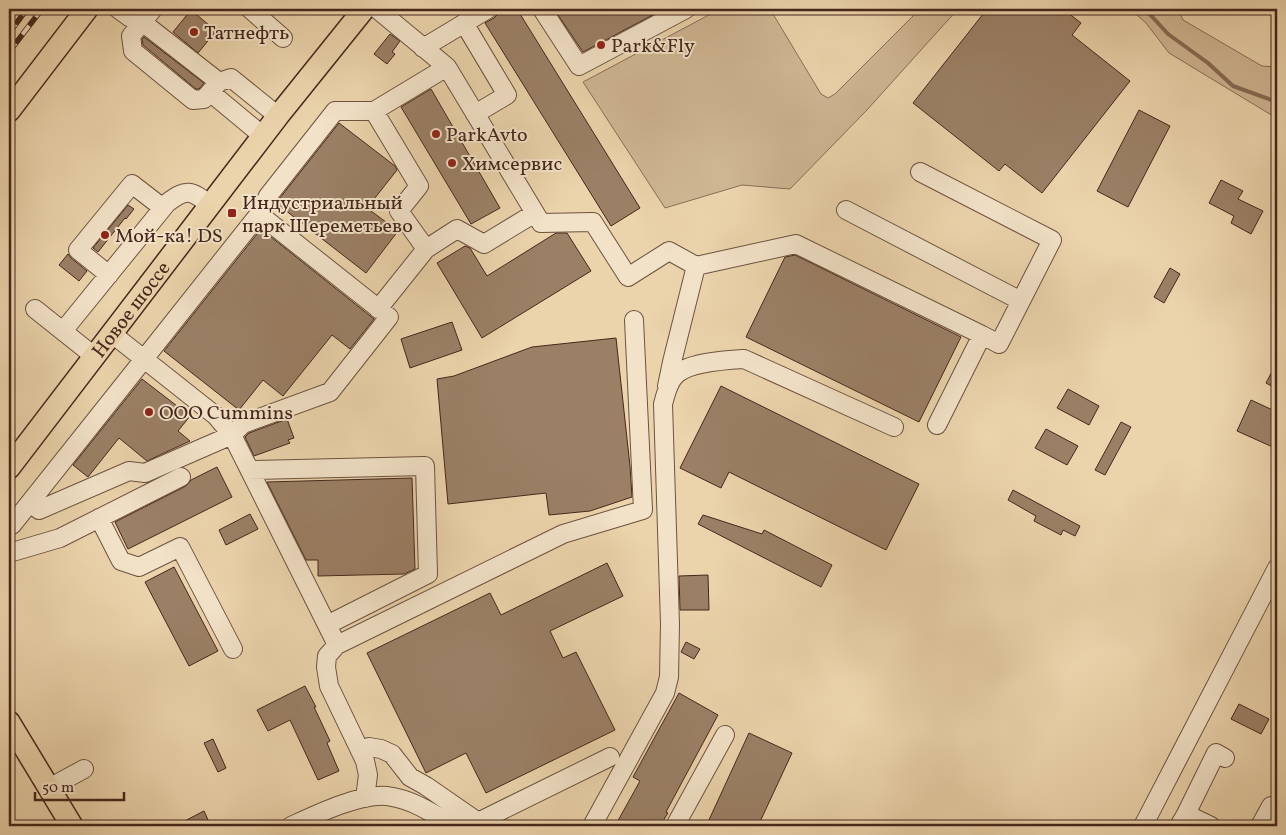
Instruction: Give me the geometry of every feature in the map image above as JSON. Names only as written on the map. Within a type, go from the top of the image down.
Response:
[{"type":"main road","points":[[9,111],[87,9]]},
{"type":"main road","name":"Новое шоссе","points":[[9,468],[278,116],[364,9]]},
{"type":"main road","points":[[9,723],[72,826]]},
{"type":"street","points":[[118,9],[129,17],[148,15]]},
{"type":"street","points":[[250,9],[283,38]]},
{"type":"street","points":[[377,9],[447,68],[541,223],[593,222],[628,277],[669,251],[696,266],[796,244],[999,344],[1052,240],[920,172]]},
{"type":"street","points":[[424,48],[488,9]]},
{"type":"street","points":[[542,9],[579,66],[686,9]]},
{"type":"street","points":[[148,15],[214,87],[263,136]]},
{"type":"street","points":[[148,15],[131,36],[133,50],[193,100],[204,99],[214,87],[231,78],[278,116]]},
{"type":"street","points":[[464,23],[507,95],[475,114]]},
{"type":"street","points":[[12,525],[259,214],[268,196],[334,110],[374,111],[447,68]]},
{"type":"street","points":[[374,111],[419,186],[399,211],[426,249]]},
{"type":"street","points":[[109,275],[78,250],[132,184],[163,208]]},
{"type":"street","points":[[63,331],[167,203],[176,196],[195,193],[210,205]]},
{"type":"street","points":[[846,210],[1021,301]]},
{"type":"street","points":[[378,309],[426,249],[457,230],[484,244],[535,213]]},
{"type":"street","points":[[30,503],[39,510],[129,471],[145,473],[232,434],[243,424],[330,392],[389,317],[259,214]]},
{"type":"street","points":[[592,826],[665,693],[669,677],[670,624],[663,404],[696,266]]},
{"type":"street","points":[[34,309],[94,356]]},
{"type":"street","points":[[365,798],[368,774],[365,761],[329,686],[326,667],[327,656],[337,644],[563,534],[643,510],[634,320]]},
{"type":"street","points":[[111,333],[216,416],[232,434],[337,644]]},
{"type":"street","points":[[937,425],[982,335]]},
{"type":"street","points":[[667,389],[678,373],[687,368],[722,360],[744,359],[894,428]]},
{"type":"street","points":[[250,470],[425,466],[428,574],[327,624]]},
{"type":"street","points":[[9,553],[60,538],[181,477]]},
{"type":"street","points":[[99,518],[121,561],[139,567],[180,547],[233,649]]},
{"type":"street","points":[[1143,826],[1276,572]]},
{"type":"street","points":[[675,826],[725,735]]},
{"type":"street","points":[[360,751],[369,747],[381,749],[392,754],[410,777],[478,822],[610,757]]},
{"type":"street","points":[[1211,826],[1182,820],[1216,753],[1225,758]]},
{"type":"street","points":[[49,788],[84,769]]},
{"type":"street","points":[[291,826],[338,806],[365,798],[386,796],[427,809],[454,826]]},
{"type":"street","points":[[1260,826],[1271,806],[1277,809]]},
{"type":"shaded area","points":[[720,9],[770,9],[821,94],[828,98],[835,94],[920,9],[958,9],[866,111],[790,189],[742,185],[665,208],[583,82]]},
{"type":"shaded area","points":[[1130,9],[1178,9],[1183,20],[1262,66],[1277,67],[1277,117],[1169,53],[1146,23]]},
{"type":"building","points":[[502,9],[517,9],[640,208],[611,226],[485,23],[494,18],[498,11]]},
{"type":"building","points":[[554,9],[664,9],[583,52]]},
{"type":"building","points":[[987,9],[1055,9],[1064,15],[1067,12],[1081,23],[1072,35],[1130,81],[1042,193],[1005,164],[999,171],[913,103]]},
{"type":"building","name":"Татнефть","points":[[191,10],[216,31],[198,53],[173,32]]},
{"type":"building","points":[[390,34],[400,41],[392,52],[395,54],[387,64],[374,54]]},
{"type":"building","points":[[144,37],[204,83],[199,89],[196,89],[143,45],[142,39]]},
{"type":"building","points":[[431,89],[500,208],[471,224],[401,107]]},
{"type":"building","points":[[1139,110],[1170,126],[1128,207],[1097,191]]},
{"type":"building","points":[[339,123],[395,166],[397,170],[367,208],[398,231],[366,273],[276,203]]},
{"type":"building","points":[[1221,180],[1243,191],[1238,199],[1263,211],[1251,234],[1231,223],[1234,216],[1209,203]]},
{"type":"building","points":[[128,205],[134,209],[98,252],[93,248]]},
{"type":"building","points":[[261,229],[374,319],[350,349],[332,335],[283,396],[263,380],[239,410],[164,351]]},
{"type":"building","points":[[556,233],[567,233],[591,271],[482,338],[437,263],[465,246],[470,248],[487,276]]},
{"type":"building","points":[[68,254],[87,271],[79,281],[59,265]]},
{"type":"building","points":[[795,255],[961,337],[919,422],[746,337],[785,257]]},
{"type":"building","points":[[1170,268],[1180,274],[1164,303],[1154,297]]},
{"type":"building","points":[[452,322],[462,350],[410,368],[401,339]]},
{"type":"building","points":[[616,338],[632,497],[590,511],[549,515],[546,493],[448,504],[437,379],[454,376],[532,347]]},
{"type":"building","points":[[1277,362],[1277,389],[1266,383]]},
{"type":"building","points":[[142,379],[190,416],[178,431],[190,441],[147,461],[119,438],[88,477],[73,465]]},
{"type":"building","points":[[721,386],[919,484],[886,550],[729,472],[721,488],[680,468]]},
{"type":"building","points":[[1068,389],[1099,406],[1089,425],[1057,408]]},
{"type":"building","points":[[1251,400],[1277,412],[1277,449],[1237,431]]},
{"type":"building","points":[[287,419],[294,438],[288,440],[290,443],[254,456],[245,437],[249,433]]},
{"type":"building","points":[[1121,422],[1131,427],[1105,475],[1095,470]]},
{"type":"building","points":[[1046,429],[1078,446],[1067,465],[1035,448]]},
{"type":"building","points":[[217,467],[232,497],[128,549],[115,522],[186,486],[191,480]]},
{"type":"building","points":[[412,478],[415,569],[404,574],[318,576],[318,560],[306,560],[267,482]]},
{"type":"building","points":[[1013,490],[1080,526],[1075,536],[1063,530],[1061,535],[1034,521],[1036,516],[1008,500]]},
{"type":"building","points":[[250,514],[258,529],[226,545],[219,530]]},
{"type":"building","points":[[703,515],[762,534],[764,530],[832,565],[821,587],[698,524]]},
{"type":"building","points":[[607,563],[623,596],[550,631],[563,658],[576,652],[615,730],[486,793],[466,753],[426,773],[367,653],[490,593],[501,615]]},
{"type":"building","points":[[174,567],[218,651],[189,666],[145,582]]},
{"type":"building","points":[[708,575],[709,610],[680,610],[679,576]]},
{"type":"building","points":[[686,642],[700,649],[694,659],[681,652]]},
{"type":"building","points":[[305,686],[330,741],[327,743],[339,771],[318,780],[290,720],[268,731],[257,710]]},
{"type":"building","points":[[679,693],[718,715],[660,826],[615,826],[640,781],[633,777]]},
{"type":"building","points":[[1239,704],[1269,719],[1261,734],[1231,719]]},
{"type":"building","points":[[749,733],[792,753],[758,826],[718,826],[708,822]]},
{"type":"building","points":[[213,739],[226,768],[218,772],[204,743]]},
{"type":"building","points":[[204,811],[209,822],[200,826],[175,826]]},
{"type":"waterway","points":[[1145,9],[1168,34],[1208,63],[1233,86],[1277,102]]},
{"type":"railway","points":[[9,33],[27,9]]},
{"type":"railway","points":[[9,52],[42,9]]},
{"type":"place","name":"Татнефть","points":[[194,32]]},
{"type":"place","name":"Park&Fly","points":[[601,45]]},
{"type":"place","name":"ParkAvto","points":[[436,134]]},
{"type":"place","name":"Химсервис","points":[[452,163]]},
{"type":"place","name":"Индустриальный парк Шереметьево","points":[[232,213]]},
{"type":"place","name":"Мой-ка! DS","points":[[105,235]]},
{"type":"place","name":"OOO Cummins","points":[[149,412]]}]
